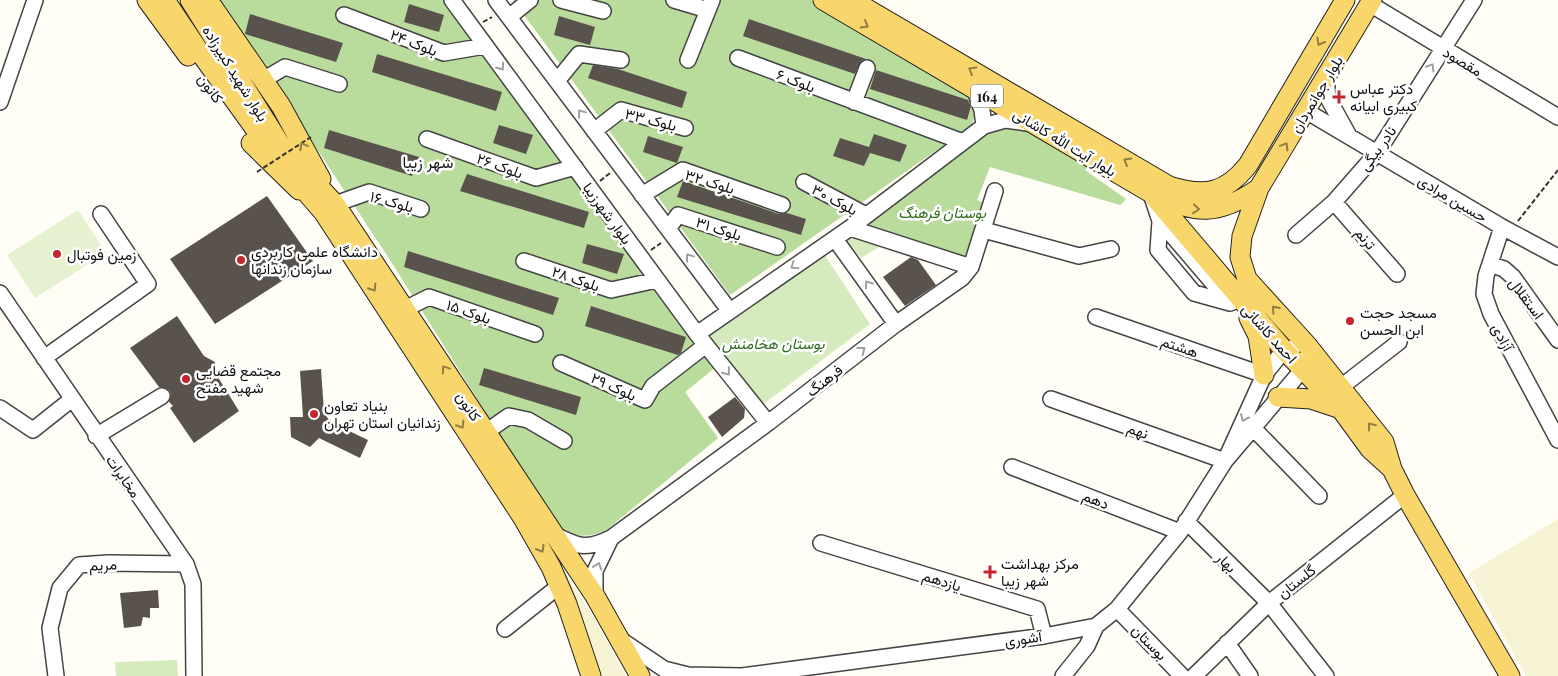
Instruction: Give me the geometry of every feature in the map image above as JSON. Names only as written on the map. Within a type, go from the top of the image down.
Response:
[{"type":"main road","name":"کانون","points":[[148,0],[254,147],[330,208],[523,502],[555,535],[595,596],[640,676]]},
{"type":"main road","name":"بلوار شهید کبیرزاده","points":[[165,0],[201,54],[276,149]]},
{"type":"main road","name":"بلوار شهید کبیرزاده","points":[[190,0],[276,149]]},
{"type":"main road","points":[[208,0],[281,106],[330,208]]},
{"type":"main road","name":"بلوار آیت الله کاشانی","points":[[822,0],[1151,194]]},
{"type":"main road","name":"بلوار آیت الله کاشانی","points":[[852,0],[1169,186],[1186,191],[1204,193],[1222,188],[1236,179],[1248,165]]},
{"type":"main road","name":"بلوار جوانمردان","points":[[1248,165],[1345,0]]},
{"type":"main road","name":"بلوار جوانمردان","points":[[1259,188],[1371,2]]},
{"type":"main road","name":"کانون","points":[[276,149],[330,208],[405,309],[486,432],[498,465]]},
{"type":"main road","points":[[1151,194],[1177,206],[1198,210],[1221,209],[1241,200],[1259,188]]},
{"type":"main road","name":"احمد کاشانی","points":[[1259,188],[1242,236],[1240,257],[1247,278],[1307,345],[1384,442],[1392,469],[1405,494],[1510,676]]},
{"type":"main road","name":"احمد کاشانی","points":[[1151,194],[1235,301],[1303,368],[1340,408],[1370,449],[1392,469]]},
{"type":"main road","points":[[1235,301],[1258,336],[1264,375]]},
{"type":"main road","points":[[1278,397],[1311,399],[1340,408]]},
{"type":"main road","name":"کانون","points":[[523,502],[559,586],[590,676]]},
{"type":"street","points":[[0,102],[6,68],[35,0]]},
{"type":"street","name":"بلوار شهرزیبا","points":[[452,0],[657,280],[768,423]]},
{"type":"street","points":[[530,0],[503,9],[729,310]]},
{"type":"street","points":[[561,0],[603,11]]},
{"type":"street","points":[[674,0],[710,5],[688,60]]},
{"type":"street","name":"نادر بیگی","points":[[1296,235],[1334,202],[1377,153],[1474,0]]},
{"type":"street","name":"مقصود","points":[[1371,2],[1443,49],[1558,117]]},
{"type":"street","name":"بلوک ۲۴","points":[[344,15],[444,53],[486,46]]},
{"type":"street","points":[[557,81],[579,54],[621,60]]},
{"type":"street","name":"بلوک ۶","points":[[738,58],[963,142]]},
{"type":"street","points":[[263,80],[285,67],[339,84]]},
{"type":"street","points":[[854,102],[866,68]]},
{"type":"street","name":"حسین مرادی","points":[[1326,78],[1328,98],[1350,137]]},
{"type":"street","points":[[974,88],[982,110],[984,126]]},
{"type":"street","name":"بلوک ۳۳","points":[[594,131],[621,110],[685,128]]},
{"type":"street","name":"حسین مرادی","points":[[1306,111],[1506,229],[1558,257]]},
{"type":"street","points":[[702,339],[729,310],[850,228],[984,126],[1005,120],[1020,120],[1040,127]]},
{"type":"street","name":"بلوک ۲۶","points":[[427,139],[536,178],[575,167]]},
{"type":"street","name":"بلوک ۳۲","points":[[642,195],[683,170],[782,205]]},
{"type":"street","name":"بلوک ۳۰","points":[[804,182],[866,215]]},
{"type":"street","name":"فرهنگ","points":[[611,538],[768,423],[896,324],[962,278],[971,267],[995,191]]},
{"type":"street","name":"بلوک ۱۶","points":[[330,208],[369,192],[421,208]]},
{"type":"street","points":[[1151,194],[1160,221],[1159,237],[1212,298],[1235,301]]},
{"type":"street","name":"ترنم","points":[[1334,202],[1397,274]]},
{"type":"street","points":[[44,358],[148,284],[101,214]]},
{"type":"street","name":"بلوک ۳۱","points":[[670,233],[678,215],[777,247]]},
{"type":"street","points":[[1160,221],[1235,301]]},
{"type":"street","points":[[850,228],[971,267]]},
{"type":"street","name":"آزادی","points":[[1506,229],[1490,264],[1484,294],[1491,314],[1558,440]]},
{"type":"street","points":[[984,230],[1079,256],[1111,249]]},
{"type":"street","points":[[834,238],[896,324]]},
{"type":"street","name":"بلوک ۲۸","points":[[524,261],[611,290],[657,280]]},
{"type":"street","name":"استقلال","points":[[1490,264],[1504,269],[1513,277],[1558,340]]},
{"type":"street","points":[[678,308],[697,316],[705,316],[712,312],[715,305],[710,285]]},
{"type":"street","name":"مخابرات","points":[[0,293],[96,436],[186,564],[193,584],[194,676]]},
{"type":"street","name":"بلوک ۱۵","points":[[405,309],[430,297],[535,334]]},
{"type":"street","name":"هشتم","points":[[1096,317],[1264,375]]},
{"type":"street","name":"بلوک ۲۹","points":[[561,362],[645,400],[652,386],[702,339]]},
{"type":"street","points":[[1341,388],[1399,342]]},
{"type":"street","points":[[1307,345],[1303,368],[1225,461],[1264,375],[1284,350],[1307,345]]},
{"type":"street","points":[[96,436],[162,396]]},
{"type":"street","points":[[0,408],[34,430],[72,399]]},
{"type":"street","name":"نهم","points":[[1051,399],[1225,461]]},
{"type":"street","points":[[486,432],[509,416],[528,420],[564,441]]},
{"type":"street","points":[[1253,428],[1319,496]]},
{"type":"street","name":"آشوری","points":[[620,639],[664,669],[688,675],[742,676],[1044,636],[1096,626],[1117,609],[1183,526],[1225,461]]},
{"type":"street","name":"دهم","points":[[1012,467],[1183,526]]},
{"type":"street","name":"گلستان","points":[[1194,676],[1269,603],[1405,494]]},
{"type":"street","name":"بهار","points":[[1183,526],[1269,603],[1326,676]]},
{"type":"street","points":[[555,535],[576,545],[593,546],[611,538]]},
{"type":"street","points":[[595,596],[595,571],[611,538]]},
{"type":"street","name":"یازدهم","points":[[821,542],[1037,609],[1044,636]]},
{"type":"street","name":"مریم","points":[[56,676],[50,628],[60,588],[79,565],[117,562],[186,564]]},
{"type":"street","points":[[506,629],[559,586]]},
{"type":"street","name":"بوستان","points":[[1117,609],[1182,676]]},
{"type":"street","points":[[1063,676],[1087,646],[1096,626]]},
{"type":"street","points":[[1227,643],[1250,676]]},
{"type":"path","points":[[473,29],[503,9]]},
{"type":"path","points":[[257,172],[311,137]]},
{"type":"path","points":[[590,188],[620,166]]},
{"type":"path","points":[[1506,229],[1558,170]]},
{"type":"path","points":[[640,256],[670,233]]},
{"type":"shaded area","points":[[1558,519],[1558,676],[1526,676],[1469,573]]},
{"type":"shaded area","points":[[562,569],[590,611],[626,676],[598,676]]},
{"type":"green space","points":[[219,0],[450,0],[716,367],[685,392],[718,438],[604,532],[581,536],[559,529],[390,260]]},
{"type":"green space","points":[[513,0],[811,0],[969,93],[975,116],[971,126],[730,295]]},
{"type":"green space","name":"بوستان فرهنگ","points":[[1007,127],[1024,127],[1090,163],[1085,170],[1126,199],[1120,205],[990,167],[977,200],[985,203],[968,258],[869,228],[867,222],[991,130]]},
{"type":"green space","name":"زمین فوتبال","points":[[78,210],[106,253],[35,298],[7,255]]},
{"type":"green space","points":[[853,236],[882,245],[861,258],[847,241]]},
{"type":"green space","name":"بوستان هخامنش","points":[[824,254],[870,324],[762,405],[709,335]]},
{"type":"green space","points":[[177,660],[178,676],[116,676],[115,662]]},
{"type":"building","points":[[409,4],[444,15],[439,32],[404,22]]},
{"type":"building","points":[[250,14],[343,43],[336,62],[245,34]]},
{"type":"building","points":[[559,16],[595,27],[590,45],[554,35]]},
{"type":"building","points":[[749,19],[866,59],[861,61],[855,74],[743,36]]},
{"type":"building","points":[[377,54],[502,92],[496,111],[372,72]]},
{"type":"building","points":[[593,65],[618,69],[687,92],[682,108],[588,78]]},
{"type":"building","points":[[876,70],[968,100],[971,106],[967,120],[870,89]]},
{"type":"building","points":[[499,125],[533,135],[526,154],[493,143]]},
{"type":"building","points":[[329,130],[419,157],[412,176],[324,148]]},
{"type":"building","points":[[874,134],[907,145],[900,162],[870,153],[864,166],[833,156],[840,138],[869,147]]},
{"type":"building","points":[[648,136],[683,147],[677,163],[643,152]]},
{"type":"building","points":[[467,174],[589,212],[584,228],[460,191]]},
{"type":"building","points":[[683,181],[779,214],[787,213],[806,219],[801,235],[677,197]]},
{"type":"building","name":"دانشگاه علمی کاربردی سازمان زندانها","points":[[267,196],[313,261],[215,324],[170,259]]},
{"type":"building","points":[[587,244],[624,254],[617,274],[582,263]]},
{"type":"building","points":[[408,251],[559,298],[553,315],[404,267]]},
{"type":"building","points":[[911,257],[918,260],[936,285],[905,306],[883,277]]},
{"type":"building","points":[[591,306],[686,337],[681,353],[678,355],[585,326]]},
{"type":"building","name":"مجتمع قضایی شهید مفتح","points":[[177,316],[204,356],[215,362],[216,374],[239,411],[194,443],[170,408],[173,406],[169,402],[170,391],[159,387],[130,348]]},
{"type":"building","points":[[484,368],[581,397],[576,415],[479,385]]},
{"type":"building","name":"بنیاد تعاون زندانیان استان تهران","points":[[321,369],[324,412],[330,422],[368,440],[360,458],[319,438],[310,447],[291,437],[290,417],[303,417],[300,371]]},
{"type":"building","points":[[735,397],[745,409],[744,418],[722,437],[708,417]]},
{"type":"building","points":[[158,590],[159,608],[150,608],[150,618],[143,617],[141,626],[124,628],[120,593]]},
{"type":"place","name":"دکتر عباس کبیری ابیانه","points":[[1339,97]]},
{"type":"place","name":"زمین فوتبال","points":[[57,254]]},
{"type":"place","name":"دانشگاه علمی کاربردی سازمان زندانها","points":[[241,260]]},
{"type":"place","name":"مسجد حجت ابن الحسن","points":[[1350,321]]},
{"type":"place","name":"مجتمع قضایی شهید مفتح","points":[[186,379]]},
{"type":"place","name":"بنیاد تعاون زندانیان استان تهران","points":[[314,414]]},
{"type":"place","name":"مرکز بهداشت شهر زیبا","points":[[990,572]]},
{"type":"district","name":"شهر زیبا","points":[[428,161]]}]
